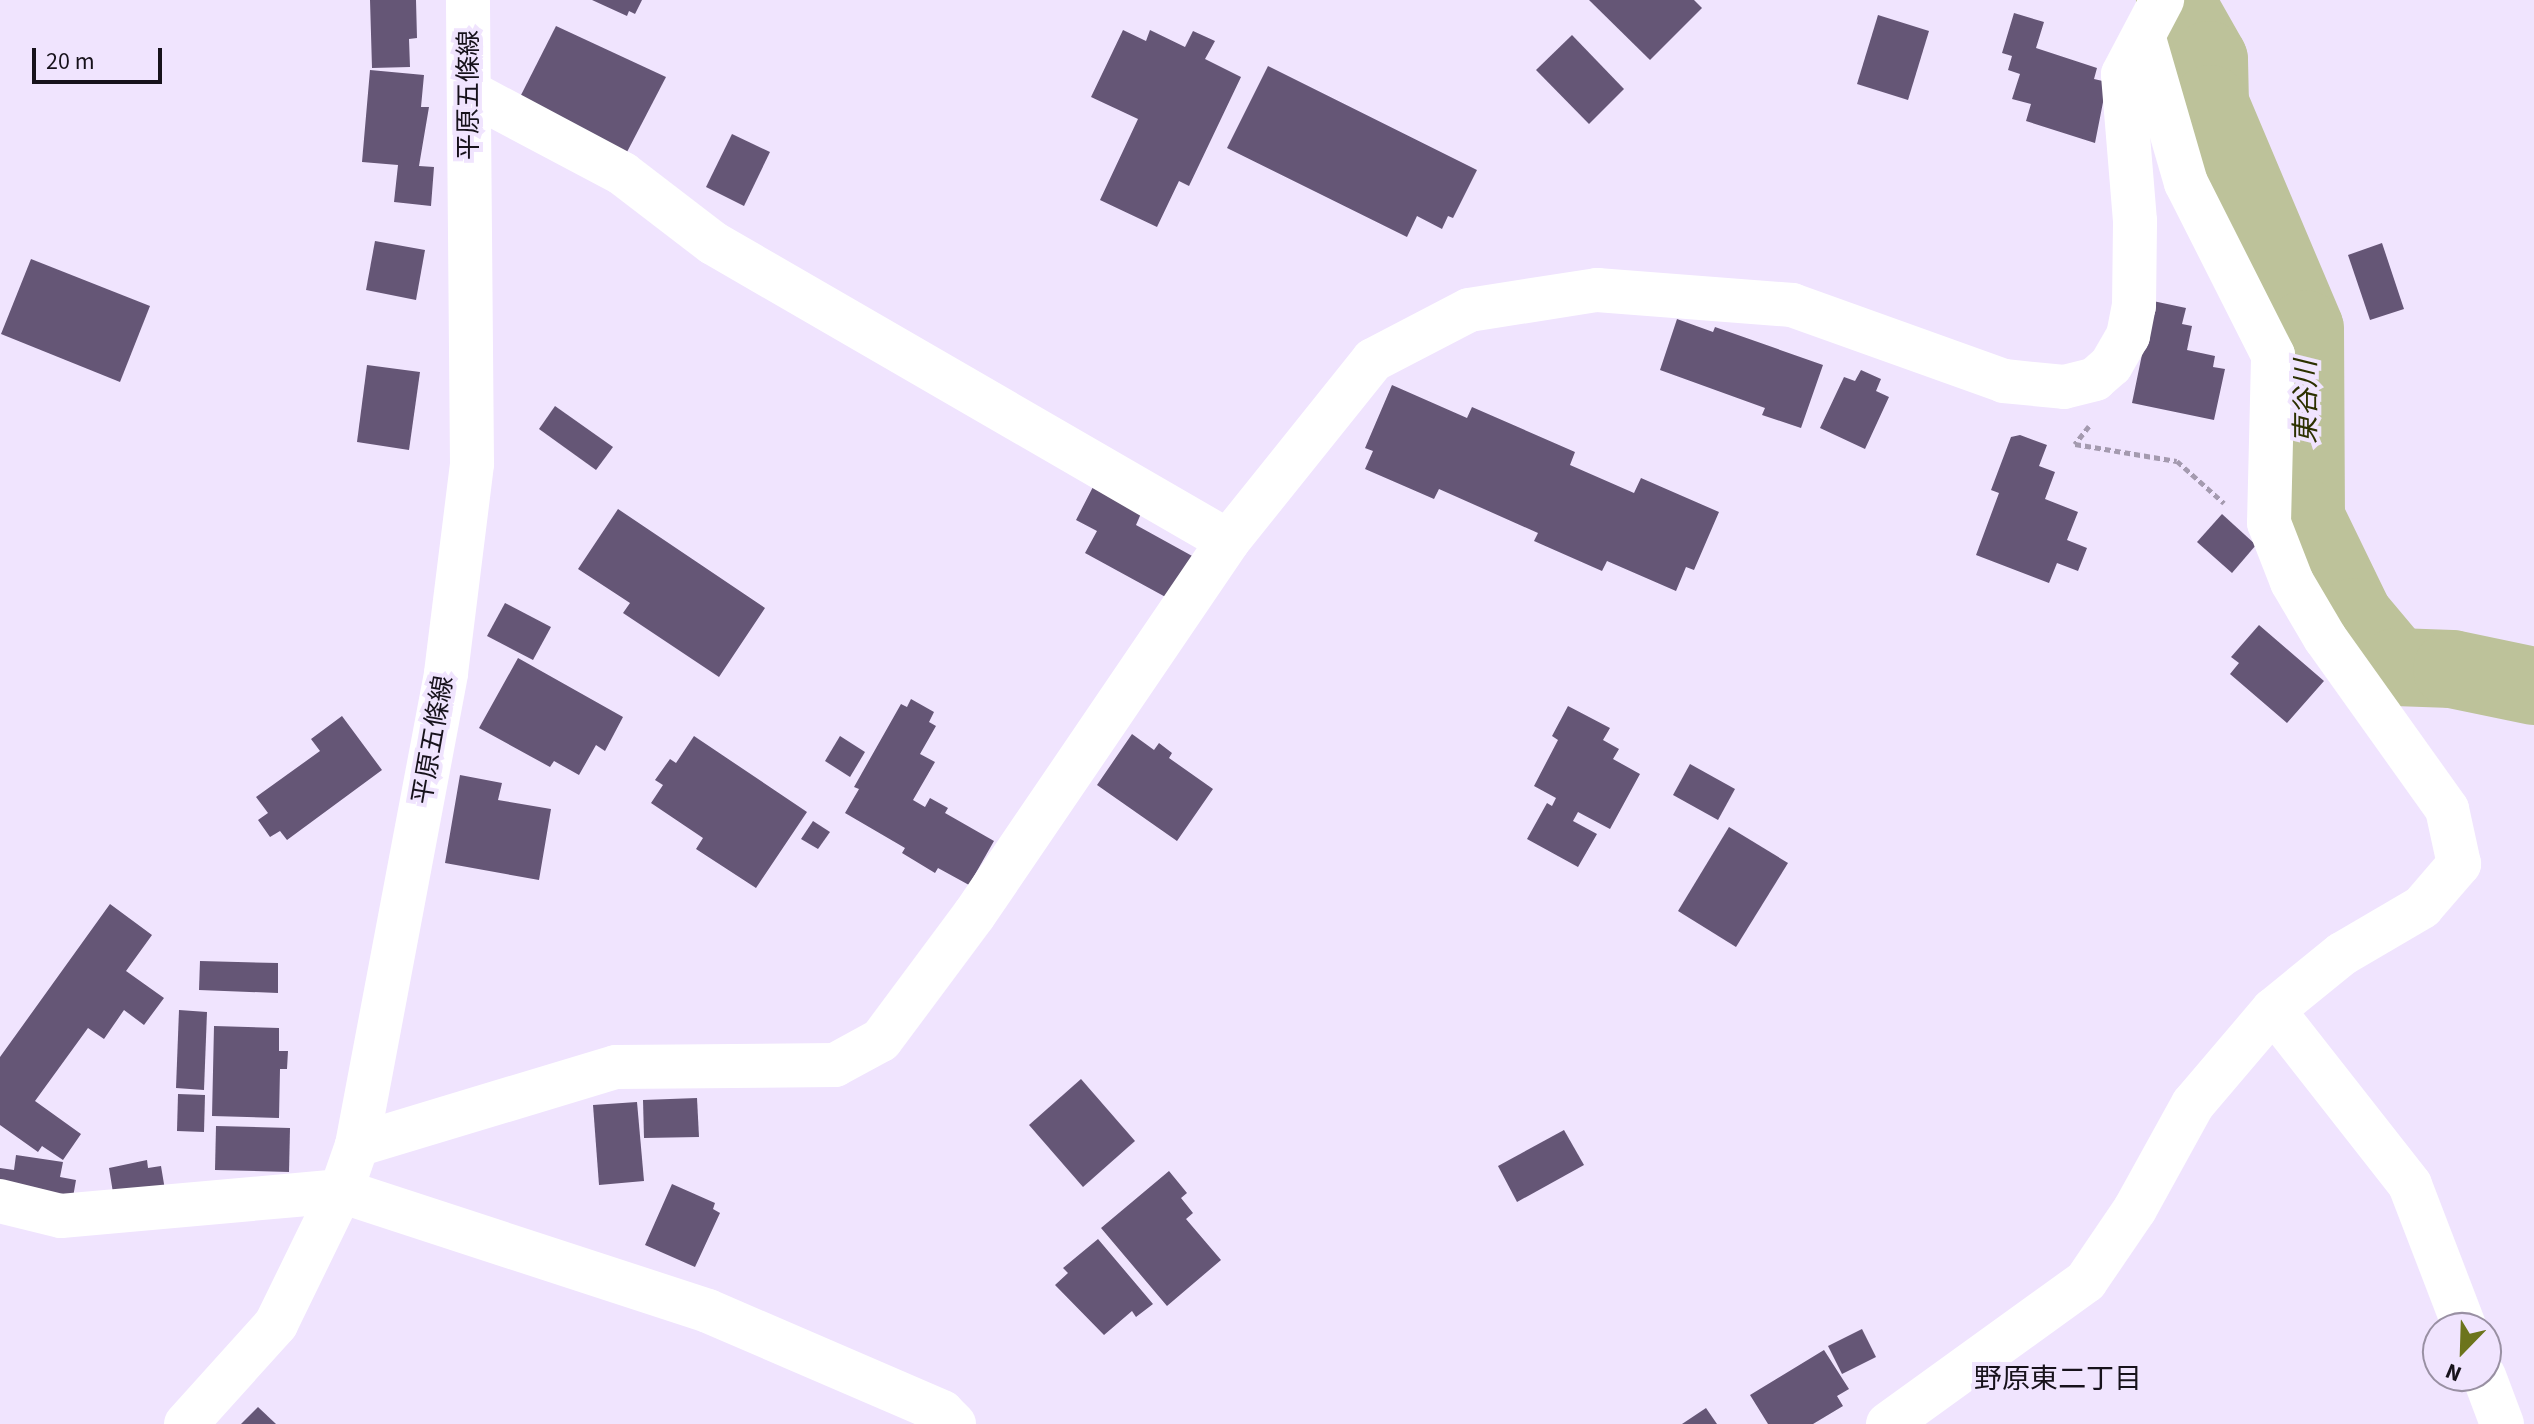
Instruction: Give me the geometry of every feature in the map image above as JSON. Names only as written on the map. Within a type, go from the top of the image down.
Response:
[{"type":"street","name":"平原五條線","points":[[186,1424],[276,1324],[341,1191],[357,1145],[446,673],[472,464],[468,0]]},
{"type":"street","points":[[357,1145],[616,1067],[835,1065],[881,1040],[974,915],[1228,541],[1373,360],[1469,310],[1597,290],[1792,305],[2004,381],[2064,387],[2095,379],[2111,365],[2128,336],[2134,306],[2135,221],[2123,74],[2153,19]]},
{"type":"street","points":[[1888,1424],[2086,1281],[2135,1209],[2193,1104],[2273,1010],[2342,954],[2422,907],[2459,864],[2447,809],[2325,638],[2292,582],[2269,523],[2273,355],[2186,183],[2153,19]]},
{"type":"street","points":[[469,92],[623,174],[713,243],[1228,541]]},
{"type":"street","points":[[2273,1010],[2410,1185],[2459,1312]]},
{"type":"street","points":[[0,1201],[61,1216],[341,1191],[708,1311],[942,1412],[954,1424]]},
{"type":"street","points":[[2490,1392],[2502,1424]]},
{"type":"path","points":[[2111,365],[2109,399],[2075,444],[2177,461],[2224,503],[2269,523]]},
{"type":"building","points":[[370,0],[416,0],[417,38],[409,39],[410,67],[372,68]]},
{"type":"building","points":[[592,0],[642,0],[635,14],[629,11],[627,16]]},
{"type":"building","points":[[1589,0],[1694,0],[1702,8],[1650,60]]},
{"type":"building","points":[[2014,13],[2044,22],[2036,48],[2097,68],[2094,79],[2107,82],[2095,143],[2026,121],[2031,104],[2012,99],[2020,74],[2008,70],[2012,56],[2002,53]]},
{"type":"building","points":[[1878,15],[1929,31],[1908,100],[1857,84]]},
{"type":"building","points":[[556,26],[666,77],[627,152],[520,97]]},
{"type":"building","points":[[1123,30],[1146,41],[1150,30],[1185,47],[1193,31],[1215,41],[1205,59],[1241,77],[1189,186],[1179,181],[1157,227],[1100,200],[1138,119],[1091,97]]},
{"type":"building","points":[[1572,35],[1624,89],[1589,124],[1536,70]]},
{"type":"building","points":[[1268,66],[1477,170],[1453,218],[1448,216],[1442,229],[1417,216],[1407,237],[1227,148]]},
{"type":"building","points":[[370,70],[424,75],[421,107],[429,107],[419,166],[434,167],[431,206],[394,202],[398,165],[362,162]]},
{"type":"building","points":[[732,134],[770,152],[744,206],[706,187]]},
{"type":"building","points":[[375,241],[425,250],[416,300],[366,290]]},
{"type":"building","points":[[2382,243],[2404,309],[2370,320],[2348,255]]},
{"type":"building","points":[[31,259],[150,306],[120,382],[1,334]]},
{"type":"building","points":[[2153,301],[2186,308],[2182,324],[2192,326],[2187,350],[2215,356],[2213,367],[2225,369],[2214,420],[2132,403]]},
{"type":"building","points":[[1677,319],[1713,332],[1715,327],[1823,365],[1801,428],[1762,415],[1765,408],[1660,370]]},
{"type":"building","points":[[367,365],[420,372],[409,450],[357,442]]},
{"type":"building","points":[[1861,370],[1881,379],[1876,391],[1889,397],[1865,449],[1820,428],[1844,377],[1855,381]]},
{"type":"building","points":[[1392,385],[1467,418],[1472,407],[1575,452],[1570,465],[1634,493],[1641,478],[1719,512],[1694,570],[1686,567],[1676,591],[1607,561],[1602,571],[1534,541],[1538,533],[1439,489],[1434,499],[1365,469],[1373,451],[1365,448]]},
{"type":"building","points":[[555,406],[613,447],[596,470],[539,429]]},
{"type":"building","points":[[2020,435],[2047,445],[2039,466],[2055,472],[2045,499],[2078,512],[2067,540],[2087,548],[2078,571],[2057,563],[2049,583],[1976,555],[1999,493],[1991,490],[2011,437]]},
{"type":"building","points":[[1095,483],[1143,509],[1136,525],[1194,557],[1171,600],[1085,553],[1097,531],[1076,520]]},
{"type":"building","points":[[618,509],[765,608],[719,677],[623,613],[630,603],[578,569]]},
{"type":"building","points":[[2222,514],[2256,545],[2232,573],[2197,542]]},
{"type":"building","points":[[505,603],[551,627],[533,660],[487,636]]},
{"type":"building","points":[[2259,625],[2324,681],[2287,723],[2230,674],[2239,663],[2231,657]]},
{"type":"building","points":[[518,658],[623,717],[605,751],[596,745],[579,775],[554,761],[550,767],[479,728]]},
{"type":"building","points":[[911,699],[934,712],[929,722],[936,726],[920,754],[935,762],[913,800],[925,807],[930,798],[948,808],[945,813],[994,841],[969,885],[938,868],[935,873],[902,853],[905,848],[845,813],[859,789],[854,787],[901,704],[907,707]]},
{"type":"building","points":[[1568,706],[1610,728],[1603,740],[1619,749],[1613,759],[1640,774],[1610,829],[1578,812],[1573,821],[1597,834],[1578,867],[1527,839],[1547,803],[1552,806],[1556,798],[1534,786],[1558,740],[1552,736]]},
{"type":"building","points":[[342,716],[382,770],[287,840],[280,831],[270,837],[258,820],[268,813],[256,797],[320,751],[311,739]]},
{"type":"building","points":[[1132,734],[1154,750],[1159,743],[1172,753],[1169,758],[1213,789],[1177,841],[1097,785]]},
{"type":"building","points":[[694,736],[807,812],[756,888],[696,849],[703,838],[651,803],[663,785],[655,780],[670,759],[676,763]]},
{"type":"building","points":[[840,736],[865,752],[850,777],[825,761]]},
{"type":"building","points":[[1690,764],[1735,789],[1718,820],[1673,795]]},
{"type":"building","points":[[460,775],[502,783],[498,800],[551,809],[539,880],[445,863]]},
{"type":"building","points":[[813,821],[830,832],[818,849],[801,839]]},
{"type":"building","points":[[1729,827],[1788,863],[1736,947],[1678,911]]},
{"type":"building","points":[[110,904],[152,935],[126,971],[164,998],[144,1025],[124,1010],[104,1039],[88,1028],[35,1101],[81,1134],[63,1160],[42,1146],[38,1152],[0,1125],[0,1057]]},
{"type":"building","points":[[200,961],[278,963],[278,993],[199,990]]},
{"type":"building","points":[[179,1010],[207,1012],[204,1090],[176,1088]]},
{"type":"building","points":[[214,1026],[279,1028],[279,1051],[288,1051],[287,1069],[280,1069],[279,1118],[212,1116]]},
{"type":"building","points":[[1081,1079],[1135,1141],[1083,1187],[1029,1125]]},
{"type":"building","points":[[178,1094],[205,1095],[204,1132],[177,1131]]},
{"type":"building","points":[[697,1098],[699,1137],[644,1138],[643,1100]]},
{"type":"building","points":[[637,1102],[644,1181],[599,1185],[593,1105]]},
{"type":"building","points":[[216,1126],[290,1128],[289,1172],[215,1170]]},
{"type":"building","points":[[1564,1130],[1584,1165],[1517,1202],[1498,1166]]},
{"type":"building","points":[[16,1155],[63,1162],[60,1177],[76,1180],[72,1203],[0,1192],[0,1168],[14,1170]]},
{"type":"building","points":[[147,1160],[148,1168],[161,1166],[165,1190],[114,1199],[109,1168]]},
{"type":"building","points":[[1169,1171],[1187,1193],[1181,1198],[1193,1213],[1186,1219],[1221,1260],[1167,1306],[1101,1228]]},
{"type":"building","points":[[672,1184],[715,1203],[713,1209],[720,1213],[695,1267],[645,1245]]},
{"type":"building","points":[[1098,1239],[1153,1304],[1136,1317],[1132,1311],[1104,1335],[1055,1285],[1068,1273],[1063,1268]]},
{"type":"building","points":[[1862,1329],[1876,1357],[1842,1374],[1828,1346]]},
{"type":"building","points":[[1824,1350],[1849,1389],[1837,1396],[1843,1406],[1813,1424],[1768,1424],[1750,1395]]},
{"type":"building","points":[[258,1407],[276,1424],[241,1424]]},
{"type":"building","points":[[1706,1408],[1717,1424],[1682,1424]]},
{"type":"waterway","name":"東谷川","points":[[2175,0],[2209,60],[2210,104],[2305,329],[2306,518],[2354,617],[2396,667],[2452,669],[2534,686]]},
{"type":"district","name":"野原東二丁目","points":[[2058,1379]]}]
